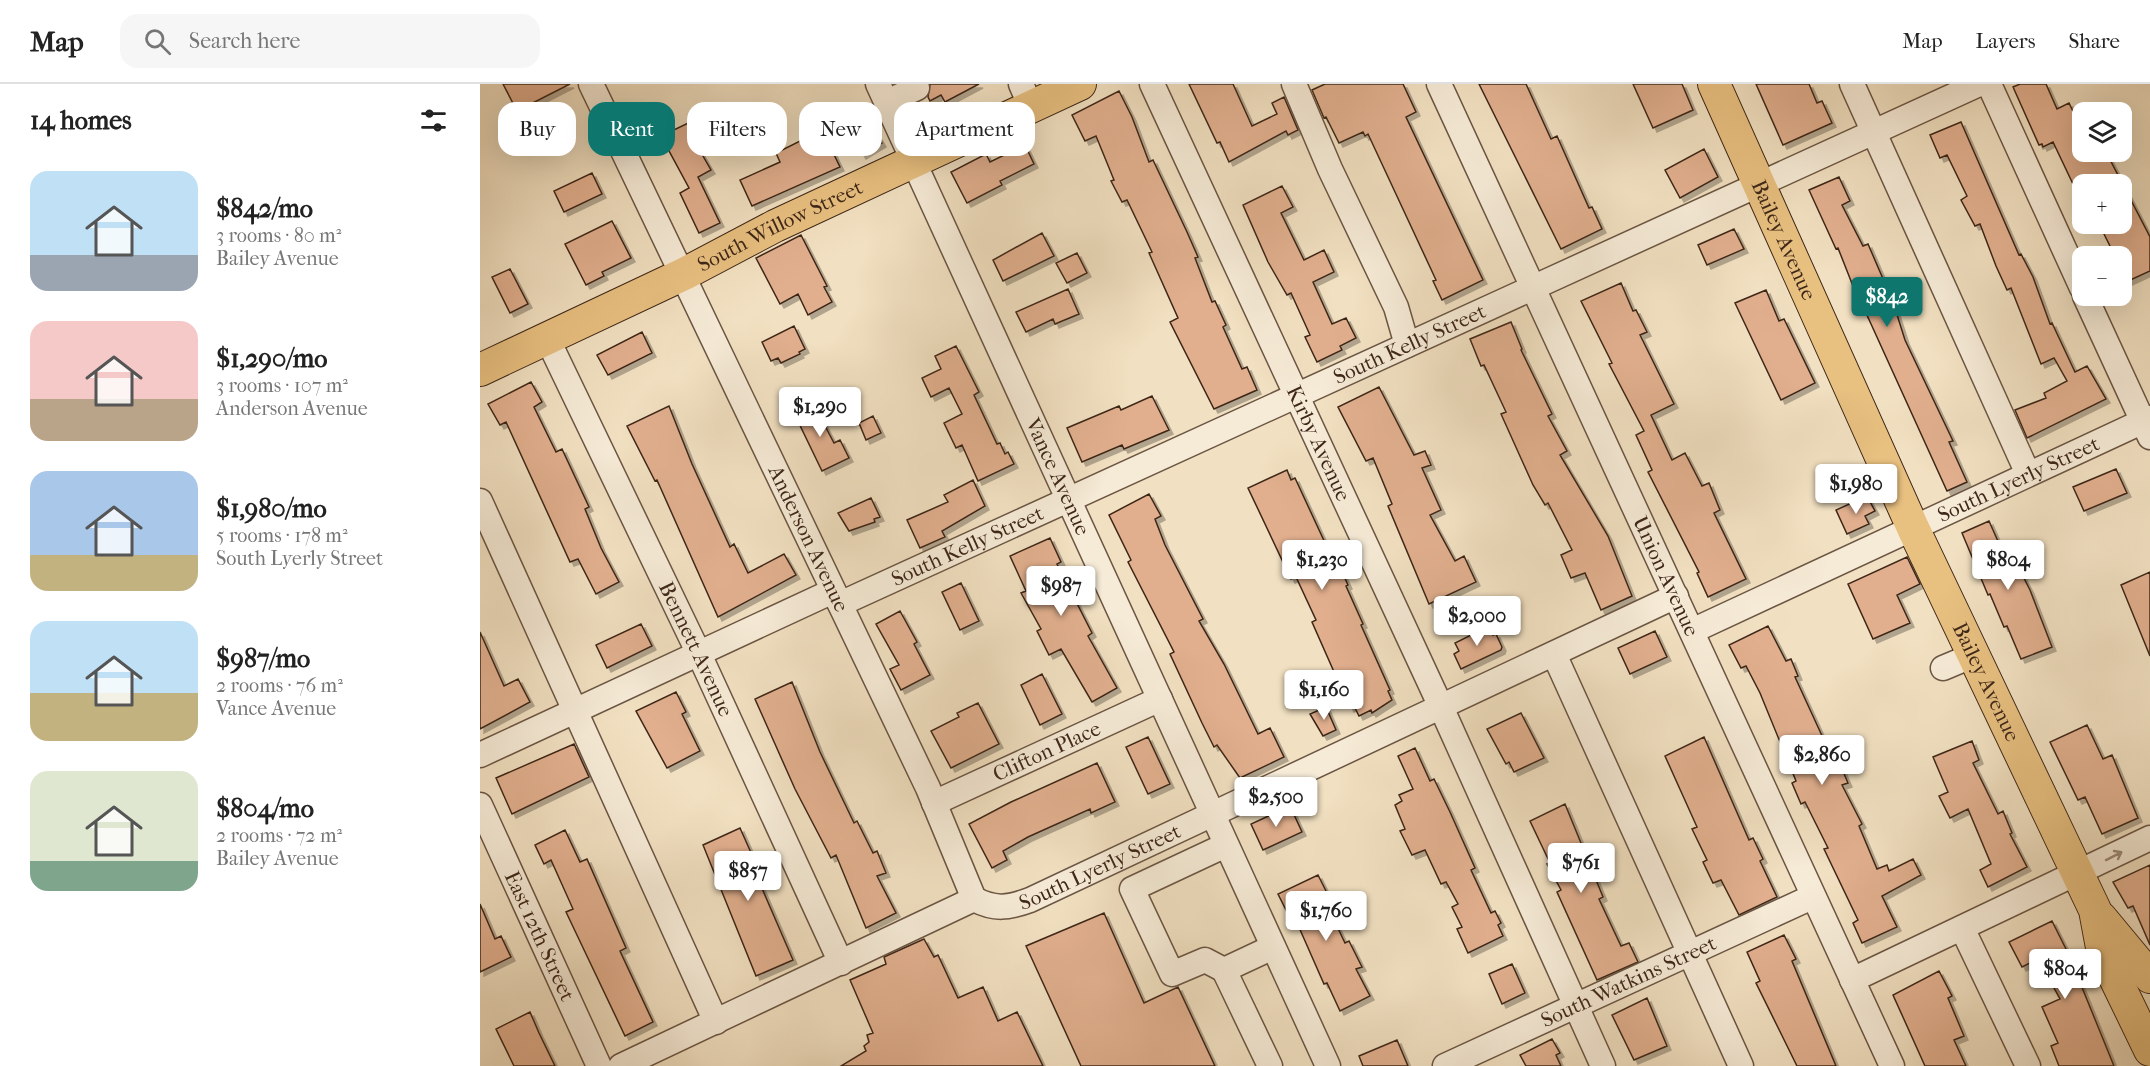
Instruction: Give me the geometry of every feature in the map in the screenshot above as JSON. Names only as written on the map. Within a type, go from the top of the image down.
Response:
[{"type":"main road","name":"South Willow Street","points":[[480,370],[684,274],[775,225],[914,162],[1026,95],[1080,84]]},
{"type":"main road","name":"Bailey Avenue","points":[[1714,84],[1913,528],[2095,910],[2103,953],[2150,1050]]},
{"type":"main road","points":[[2095,910],[2150,977]]},
{"type":"street","name":"Anderson Avenue","points":[[591,84],[684,274],[934,803],[974,899]]},
{"type":"street","name":"Kirby Avenue","points":[[1152,84],[1441,707],[1603,1066]]},
{"type":"street","points":[[1294,84],[1330,169],[1396,307],[1407,345]]},
{"type":"street","name":"Union Avenue","points":[[1439,84],[1676,596],[1812,897],[1892,1066]]},
{"type":"street","points":[[1852,84],[2028,474]]},
{"type":"street","name":"South Kelly Street","points":[[480,755],[699,654],[1069,501],[1979,84]]},
{"type":"street","points":[[1989,84],[2072,266]]},
{"type":"street","points":[[882,93],[917,88]]},
{"type":"street","name":"Vance Avenue","points":[[882,93],[1328,1066]]},
{"type":"street","points":[[2090,306],[2148,425]]},
{"type":"street","name":"Bennett Avenue","points":[[547,338],[699,654],[841,963]]},
{"type":"street","name":"South Lyerly Street","points":[[1692,631],[2028,474],[2148,425]]},
{"type":"street","points":[[480,501],[716,1022]]},
{"type":"street","name":"South Lyerly Street","points":[[974,899],[990,907],[1007,908],[1030,900],[1676,596]]},
{"type":"street","points":[[1554,654],[1741,1066]]},
{"type":"street","points":[[1943,668],[1974,655]]},
{"type":"street","name":"Clifton Place","points":[[934,803],[1160,699]]},
{"type":"street","name":"East 12th Street","points":[[480,805],[599,1066]]},
{"type":"street","points":[[1852,980],[2150,838]]},
{"type":"street","points":[[1226,845],[1132,889],[1172,974],[1205,960],[1224,970],[1270,1066]]},
{"type":"street","name":"South Watkins Street","points":[[1445,1066],[1812,897]]},
{"type":"street","points":[[621,1066],[974,899]]},
{"type":"street","points":[[1962,928],[2028,1066]]},
{"type":"street","points":[[1224,970],[1273,947]]},
{"type":"building","points":[[503,84],[570,84],[535,102],[512,102]]},
{"type":"building","points":[[930,84],[979,84],[945,102],[941,95],[930,101],[928,97]]},
{"type":"building","points":[[1189,84],[1233,84],[1252,126],[1277,114],[1272,103],[1284,97],[1298,130],[1288,135],[1286,131],[1229,162],[1220,142],[1217,143]]},
{"type":"building","points":[[1325,84],[1403,84],[1416,112],[1406,117],[1483,280],[1442,300],[1433,281],[1436,280],[1368,134],[1365,136],[1363,132],[1339,143],[1326,117],[1324,118],[1312,90]]},
{"type":"building","points":[[1479,84],[1526,84],[1551,139],[1557,136],[1589,208],[1592,207],[1602,229],[1561,249]]},
{"type":"building","points":[[1633,84],[1682,84],[1693,110],[1653,128]]},
{"type":"building","points":[[1756,84],[1809,84],[1817,103],[1822,101],[1832,123],[1783,145]]},
{"type":"building","points":[[2020,84],[2046,84],[2057,109],[2069,103],[2072,109],[2072,162],[2111,162],[2117,174],[2072,174],[2072,182],[2053,142],[2043,147],[2042,144],[2039,145],[2013,87]]},
{"type":"building","points":[[1119,91],[1132,117],[1149,162],[1153,160],[1187,232],[1198,257],[1195,258],[1212,302],[1215,301],[1226,325],[1223,327],[1242,369],[1247,367],[1257,390],[1214,409],[1170,322],[1178,318],[1149,253],[1152,252],[1127,200],[1122,202],[1111,181],[1114,180],[1096,136],[1085,141],[1072,115]]},
{"type":"building","points":[[1961,122],[2019,255],[2021,254],[2033,277],[2050,324],[2052,323],[2075,372],[2087,366],[2106,399],[2027,438],[2015,410],[2046,398],[2044,393],[2067,381],[2054,358],[2041,364],[2011,288],[2007,290],[1980,224],[1975,226],[1961,200],[1967,196],[1947,155],[1940,158],[1930,135]]},
{"type":"building","points":[[687,124],[687,156],[703,156],[711,170],[698,177],[720,223],[699,233],[680,193],[689,188],[672,156],[675,156],[675,129]]},
{"type":"building","points":[[799,142],[799,156],[835,156],[840,167],[752,206],[740,180],[780,162],[777,156],[787,156],[787,148]]},
{"type":"building","points":[[1704,149],[1718,177],[1680,198],[1665,170]]},
{"type":"building","points":[[982,156],[987,156],[990,162],[1002,156],[1030,156],[1034,164],[1000,181],[1002,185],[967,203],[951,172]]},
{"type":"building","points":[[592,173],[602,194],[564,212],[554,191]]},
{"type":"building","points":[[1839,177],[1850,201],[1842,205],[1863,246],[1868,244],[1893,302],[1905,340],[1953,441],[1949,442],[1967,482],[1947,491],[1866,313],[1864,314],[1838,248],[1836,249],[1809,190]]},
{"type":"building","points":[[1282,186],[1293,207],[1281,213],[1304,260],[1324,250],[1334,272],[1313,282],[1332,324],[1346,318],[1356,338],[1340,346],[1342,350],[1317,362],[1305,337],[1310,335],[1291,293],[1287,295],[1268,262],[1243,205]]},
{"type":"building","points":[[2132,202],[2150,237],[2150,271],[2132,279],[2132,246],[2110,246],[2104,234],[2132,234]]},
{"type":"building","points":[[612,221],[631,258],[602,272],[604,276],[586,285],[565,244]]},
{"type":"building","points":[[1734,229],[1744,249],[1707,265],[1698,245]]},
{"type":"building","points":[[1042,233],[1054,256],[1003,281],[993,260]]},
{"type":"building","points":[[801,235],[827,286],[824,287],[832,302],[808,315],[798,294],[780,304],[756,258]]},
{"type":"building","points":[[1077,253],[1087,273],[1067,283],[1056,263]]},
{"type":"building","points":[[510,269],[528,304],[510,313],[492,277]]},
{"type":"building","points":[[1621,283],[1633,311],[1636,310],[1647,332],[1640,335],[1674,404],[1651,415],[1672,460],[1685,453],[1702,486],[1709,483],[1720,510],[1714,513],[1746,579],[1708,597],[1697,573],[1699,572],[1648,472],[1652,470],[1636,435],[1644,431],[1609,364],[1612,363],[1581,301]]},
{"type":"building","points":[[1068,289],[1079,314],[1055,324],[1053,319],[1026,332],[1016,312]]},
{"type":"building","points":[[1766,290],[1779,321],[1784,319],[1815,383],[1781,400],[1735,303]]},
{"type":"building","points":[[1511,322],[1521,350],[1552,414],[1548,416],[1567,451],[1560,455],[1608,536],[1632,596],[1601,610],[1585,573],[1571,578],[1561,555],[1572,550],[1548,503],[1545,505],[1533,485],[1501,414],[1506,412],[1484,365],[1481,366],[1470,339]]},
{"type":"building","points":[[794,326],[805,349],[781,363],[778,358],[771,361],[762,342]]},
{"type":"building","points":[[642,332],[652,353],[608,375],[597,355]]},
{"type":"building","points":[[956,346],[979,392],[974,395],[997,444],[1000,443],[1005,454],[1008,452],[1014,464],[978,481],[962,445],[956,448],[944,423],[962,414],[949,388],[931,397],[922,378],[941,369],[935,356]]},
{"type":"building","points":[[531,382],[542,402],[534,407],[556,452],[562,449],[589,507],[585,509],[601,548],[619,582],[596,594],[578,559],[570,562],[506,422],[500,425],[488,404]]},
{"type":"building","points":[[1379,387],[1414,455],[1425,451],[1431,465],[1422,468],[1441,510],[1430,515],[1455,561],[1464,556],[1476,582],[1429,604],[1388,506],[1392,504],[1373,458],[1366,461],[1338,407]]},
{"type":"building","points":[[1152,396],[1169,430],[1124,449],[1122,445],[1082,462],[1067,428],[1119,406],[1121,410]]},
{"type":"building","points":[[813,403],[834,443],[840,440],[849,458],[822,471],[794,413]]},
{"type":"building","points":[[669,406],[692,464],[730,547],[734,544],[748,573],[784,554],[796,575],[718,617],[657,480],[655,481],[627,426]]},
{"type":"building","points":[[873,416],[881,433],[866,440],[859,423]]},
{"type":"building","points":[[2116,469],[2127,493],[2084,511],[2073,487]]},
{"type":"building","points":[[1287,470],[1291,480],[1295,478],[1339,573],[1342,572],[1363,624],[1361,625],[1390,690],[1388,691],[1392,700],[1372,713],[1371,710],[1359,716],[1354,706],[1350,708],[1312,622],[1316,620],[1296,577],[1291,579],[1248,488]]},
{"type":"building","points":[[973,480],[985,506],[942,531],[945,537],[920,548],[907,520],[948,502],[944,495]]},
{"type":"building","points":[[1149,494],[1161,516],[1155,519],[1165,545],[1203,619],[1199,621],[1224,664],[1258,734],[1270,728],[1284,757],[1240,778],[1217,745],[1214,747],[1202,723],[1170,654],[1174,652],[1128,562],[1131,560],[1109,515]]},
{"type":"building","points":[[1867,496],[1875,511],[1865,516],[1869,524],[1847,534],[1836,510]]},
{"type":"building","points":[[871,498],[880,517],[874,519],[875,522],[849,531],[838,513]]},
{"type":"building","points":[[1989,521],[2005,557],[2012,555],[2030,590],[2052,647],[2021,659],[2007,626],[2004,627],[1990,594],[1988,595],[1962,533]]},
{"type":"building","points":[[1050,538],[1061,562],[1057,564],[1092,633],[1088,636],[1117,688],[1092,702],[1061,649],[1049,655],[1037,631],[1041,629],[1021,593],[1026,591],[1010,556]]},
{"type":"building","points":[[1907,557],[1920,584],[1897,595],[1910,623],[1873,639],[1848,584]]},
{"type":"building","points":[[2150,572],[2150,656],[2121,585]]},
{"type":"building","points":[[961,583],[979,621],[960,630],[942,592]]},
{"type":"building","points":[[900,611],[917,642],[914,644],[930,675],[901,690],[890,669],[899,665],[876,624]]},
{"type":"building","points":[[641,624],[652,646],[607,668],[596,645]]},
{"type":"building","points":[[1489,626],[1493,635],[1496,634],[1502,647],[1501,650],[1461,669],[1454,654],[1459,651],[1455,643]]},
{"type":"building","points":[[1768,626],[1786,661],[1791,659],[1798,676],[1795,677],[1835,764],[1839,762],[1848,783],[1842,785],[1862,824],[1859,826],[1877,869],[1887,865],[1889,871],[1913,859],[1921,875],[1882,896],[1897,927],[1862,943],[1853,923],[1858,920],[1824,849],[1828,848],[1805,802],[1801,804],[1792,783],[1796,781],[1760,693],[1746,666],[1741,668],[1729,645]]},
{"type":"building","points":[[1655,631],[1667,657],[1630,674],[1618,648]]},
{"type":"building","points":[[480,632],[504,686],[518,679],[530,702],[480,729]]},
{"type":"building","points":[[1042,674],[1062,714],[1040,725],[1021,685]]},
{"type":"building","points":[[792,682],[820,752],[854,823],[857,821],[873,853],[877,851],[886,873],[877,876],[896,913],[866,928],[836,855],[831,858],[795,789],[755,699]]},
{"type":"building","points":[[676,692],[686,712],[682,714],[700,751],[667,768],[636,711]]},
{"type":"building","points":[[978,703],[999,744],[951,768],[931,731],[959,717],[957,713]]},
{"type":"building","points":[[1326,707],[1336,730],[1323,736],[1310,714]]},
{"type":"building","points":[[1521,713],[1544,758],[1514,772],[1509,762],[1506,764],[1487,729]]},
{"type":"building","points":[[2087,725],[2103,759],[2112,755],[2138,818],[2102,834],[2085,797],[2078,800],[2050,742]]},
{"type":"building","points":[[1148,737],[1170,784],[1148,794],[1126,747]]},
{"type":"building","points":[[1704,737],[1749,840],[1753,838],[1763,859],[1760,861],[1777,897],[1739,915],[1721,880],[1713,883],[1703,862],[1707,860],[1692,829],[1697,827],[1665,756]]},
{"type":"building","points":[[1972,741],[1979,760],[1973,763],[1998,814],[2003,811],[2012,833],[2010,834],[2027,867],[1988,887],[1980,870],[1991,864],[1968,809],[1950,818],[1939,796],[1948,792],[1933,757]]},
{"type":"building","points":[[574,744],[589,777],[512,814],[496,778]]},
{"type":"building","points":[[1415,748],[1430,781],[1434,779],[1450,812],[1475,868],[1471,870],[1491,913],[1495,911],[1501,923],[1498,925],[1503,936],[1468,953],[1457,929],[1462,927],[1452,907],[1458,904],[1446,882],[1441,884],[1425,850],[1412,855],[1400,831],[1405,829],[1395,805],[1402,801],[1399,795],[1413,789],[1398,756]]},
{"type":"building","points":[[1097,763],[1115,802],[1091,813],[1090,809],[1028,837],[1003,851],[1007,860],[992,868],[969,824]]},
{"type":"building","points":[[1565,804],[1603,897],[1599,899],[1621,946],[1629,943],[1638,962],[1597,980],[1557,892],[1561,890],[1547,864],[1550,863],[1530,821]]},
{"type":"building","points":[[1290,806],[1302,832],[1263,850],[1251,824]]},
{"type":"building","points":[[740,828],[765,884],[761,886],[793,960],[756,976],[703,845]]},
{"type":"building","points":[[565,830],[580,862],[587,859],[626,948],[620,951],[653,1022],[625,1036],[566,912],[573,909],[551,860],[544,864],[535,845]]},
{"type":"building","points":[[2150,865],[2150,945],[2133,906],[2128,908],[2113,882]]},
{"type":"building","points":[[1318,875],[1330,899],[1325,901],[1345,943],[1349,941],[1362,967],[1356,969],[1370,996],[1340,1011],[1327,983],[1324,984],[1294,916],[1290,918],[1278,894]]},
{"type":"building","points":[[480,904],[495,939],[501,936],[511,957],[480,972]]},
{"type":"building","points":[[1104,913],[1144,1003],[1178,987],[1215,1066],[1081,1066],[1026,946]]},
{"type":"building","points":[[2052,921],[2069,955],[2072,954],[2085,977],[2079,980],[2114,1066],[2059,1066],[2051,1046],[2058,1043],[2042,1007],[2060,999],[2038,959],[2022,967],[2009,942]]},
{"type":"building","points":[[1784,935],[1796,959],[1792,961],[1836,1066],[1797,1066],[1756,983],[1760,981],[1747,952]]},
{"type":"building","points":[[924,939],[934,957],[938,955],[958,998],[983,987],[998,1021],[1017,1012],[1043,1066],[841,1066],[866,1051],[864,1046],[869,1042],[867,1035],[873,1033],[850,980],[886,964],[884,957]]},
{"type":"building","points":[[1512,964],[1525,993],[1502,1004],[1489,974]]},
{"type":"building","points":[[1939,971],[1952,996],[1948,998],[1964,1036],[1954,1040],[1966,1066],[1925,1066],[1893,995]]},
{"type":"building","points":[[1647,998],[1667,1046],[1634,1060],[1612,1015]]},
{"type":"building","points":[[530,1012],[555,1066],[514,1066],[496,1029]]},
{"type":"building","points":[[1552,1039],[1560,1053],[1556,1055],[1561,1066],[1526,1066],[1520,1055]]},
{"type":"building","points":[[1397,1040],[1408,1066],[1363,1066],[1359,1056]]}]
